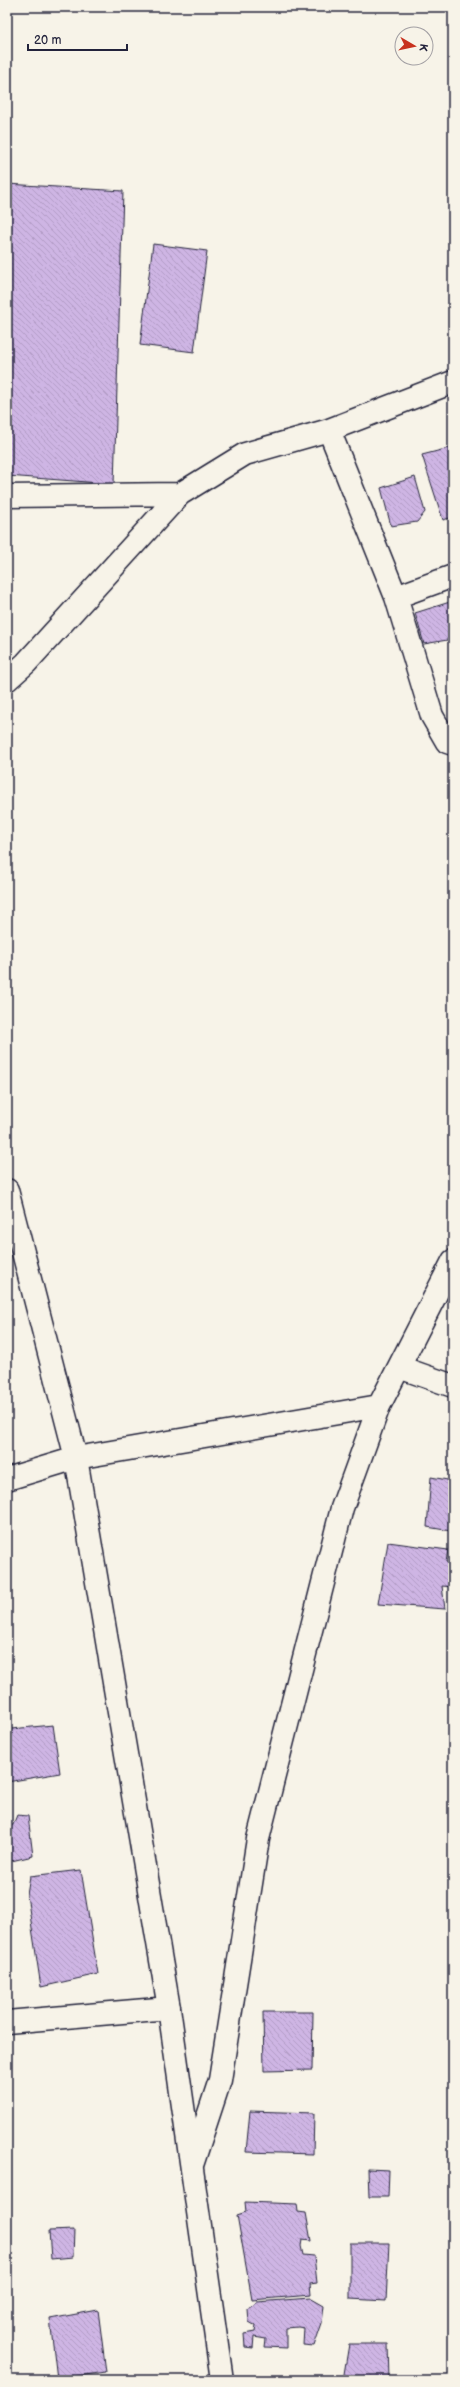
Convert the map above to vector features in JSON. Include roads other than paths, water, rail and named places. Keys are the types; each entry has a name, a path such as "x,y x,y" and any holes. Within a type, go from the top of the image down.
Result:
{"street":[{"path":"7,680 32,657 180,494 245,454 329,430 453,382"},
{"path":"329,430 396,597 432,716 448,742 453,744"},
{"path":"7,496 180,494"},
{"path":"396,597 453,576"},
{"path":"7,1190 76,1458 170,2008 222,2380"},
{"path":"192,2162 220,2080 258,1839 342,1508 379,1406 453,1260"},
{"path":"399,1366 453,1386"},
{"path":"7,1479 76,1458 379,1406"},
{"path":"7,2022 170,2008"}]}
